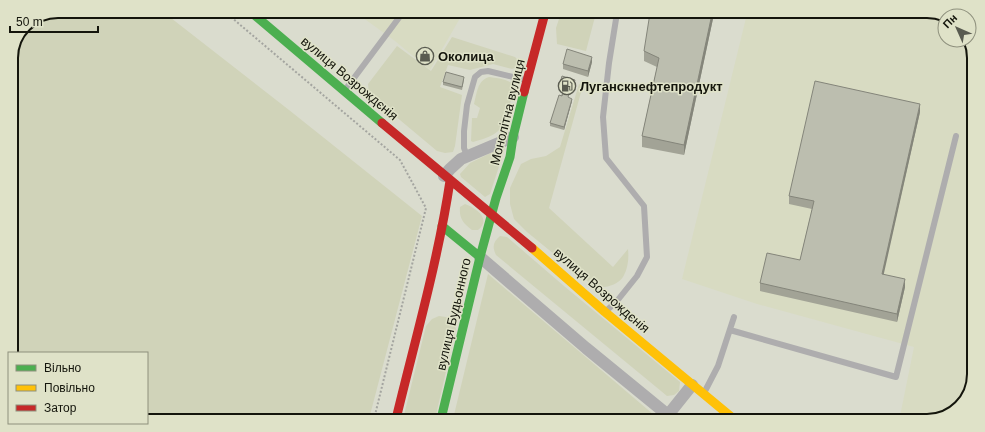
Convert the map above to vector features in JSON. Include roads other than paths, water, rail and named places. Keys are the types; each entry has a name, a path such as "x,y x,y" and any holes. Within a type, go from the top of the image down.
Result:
{"main road":[{"name":"вулиця Возрождєнія","path":"258,18 728,414"},
{"name":"Монолітна вулиця","path":"492,216 496,198 508,163 513,137 544,18"},
{"path":"397,414 442,226 447,178"},
{"name":"вулиця Будьонного","path":"442,414 480,257 492,216"},
{"path":"442,226 480,257"}],"street":[{"path":"447,178 455,164 467,156 513,137"},
{"path":"480,257 586,348 667,414"},
{"path":"673,414 692,385"}],"lane":[{"path":"344,92 399,18"},
{"path":"605,312 637,276 647,257 644,206 606,158 603,117 616,18"},
{"path":"467,156 464,148 464,131 467,105 475,77 481,72 488,71 528,80"},
{"path":"730,330 896,377 956,136"},
{"path":"703,394 718,366 734,317"}],"place":[{"name":"Околица","path":"425,56"},
{"name":"Луганскнефтепродукт","path":"567,86"}]}
